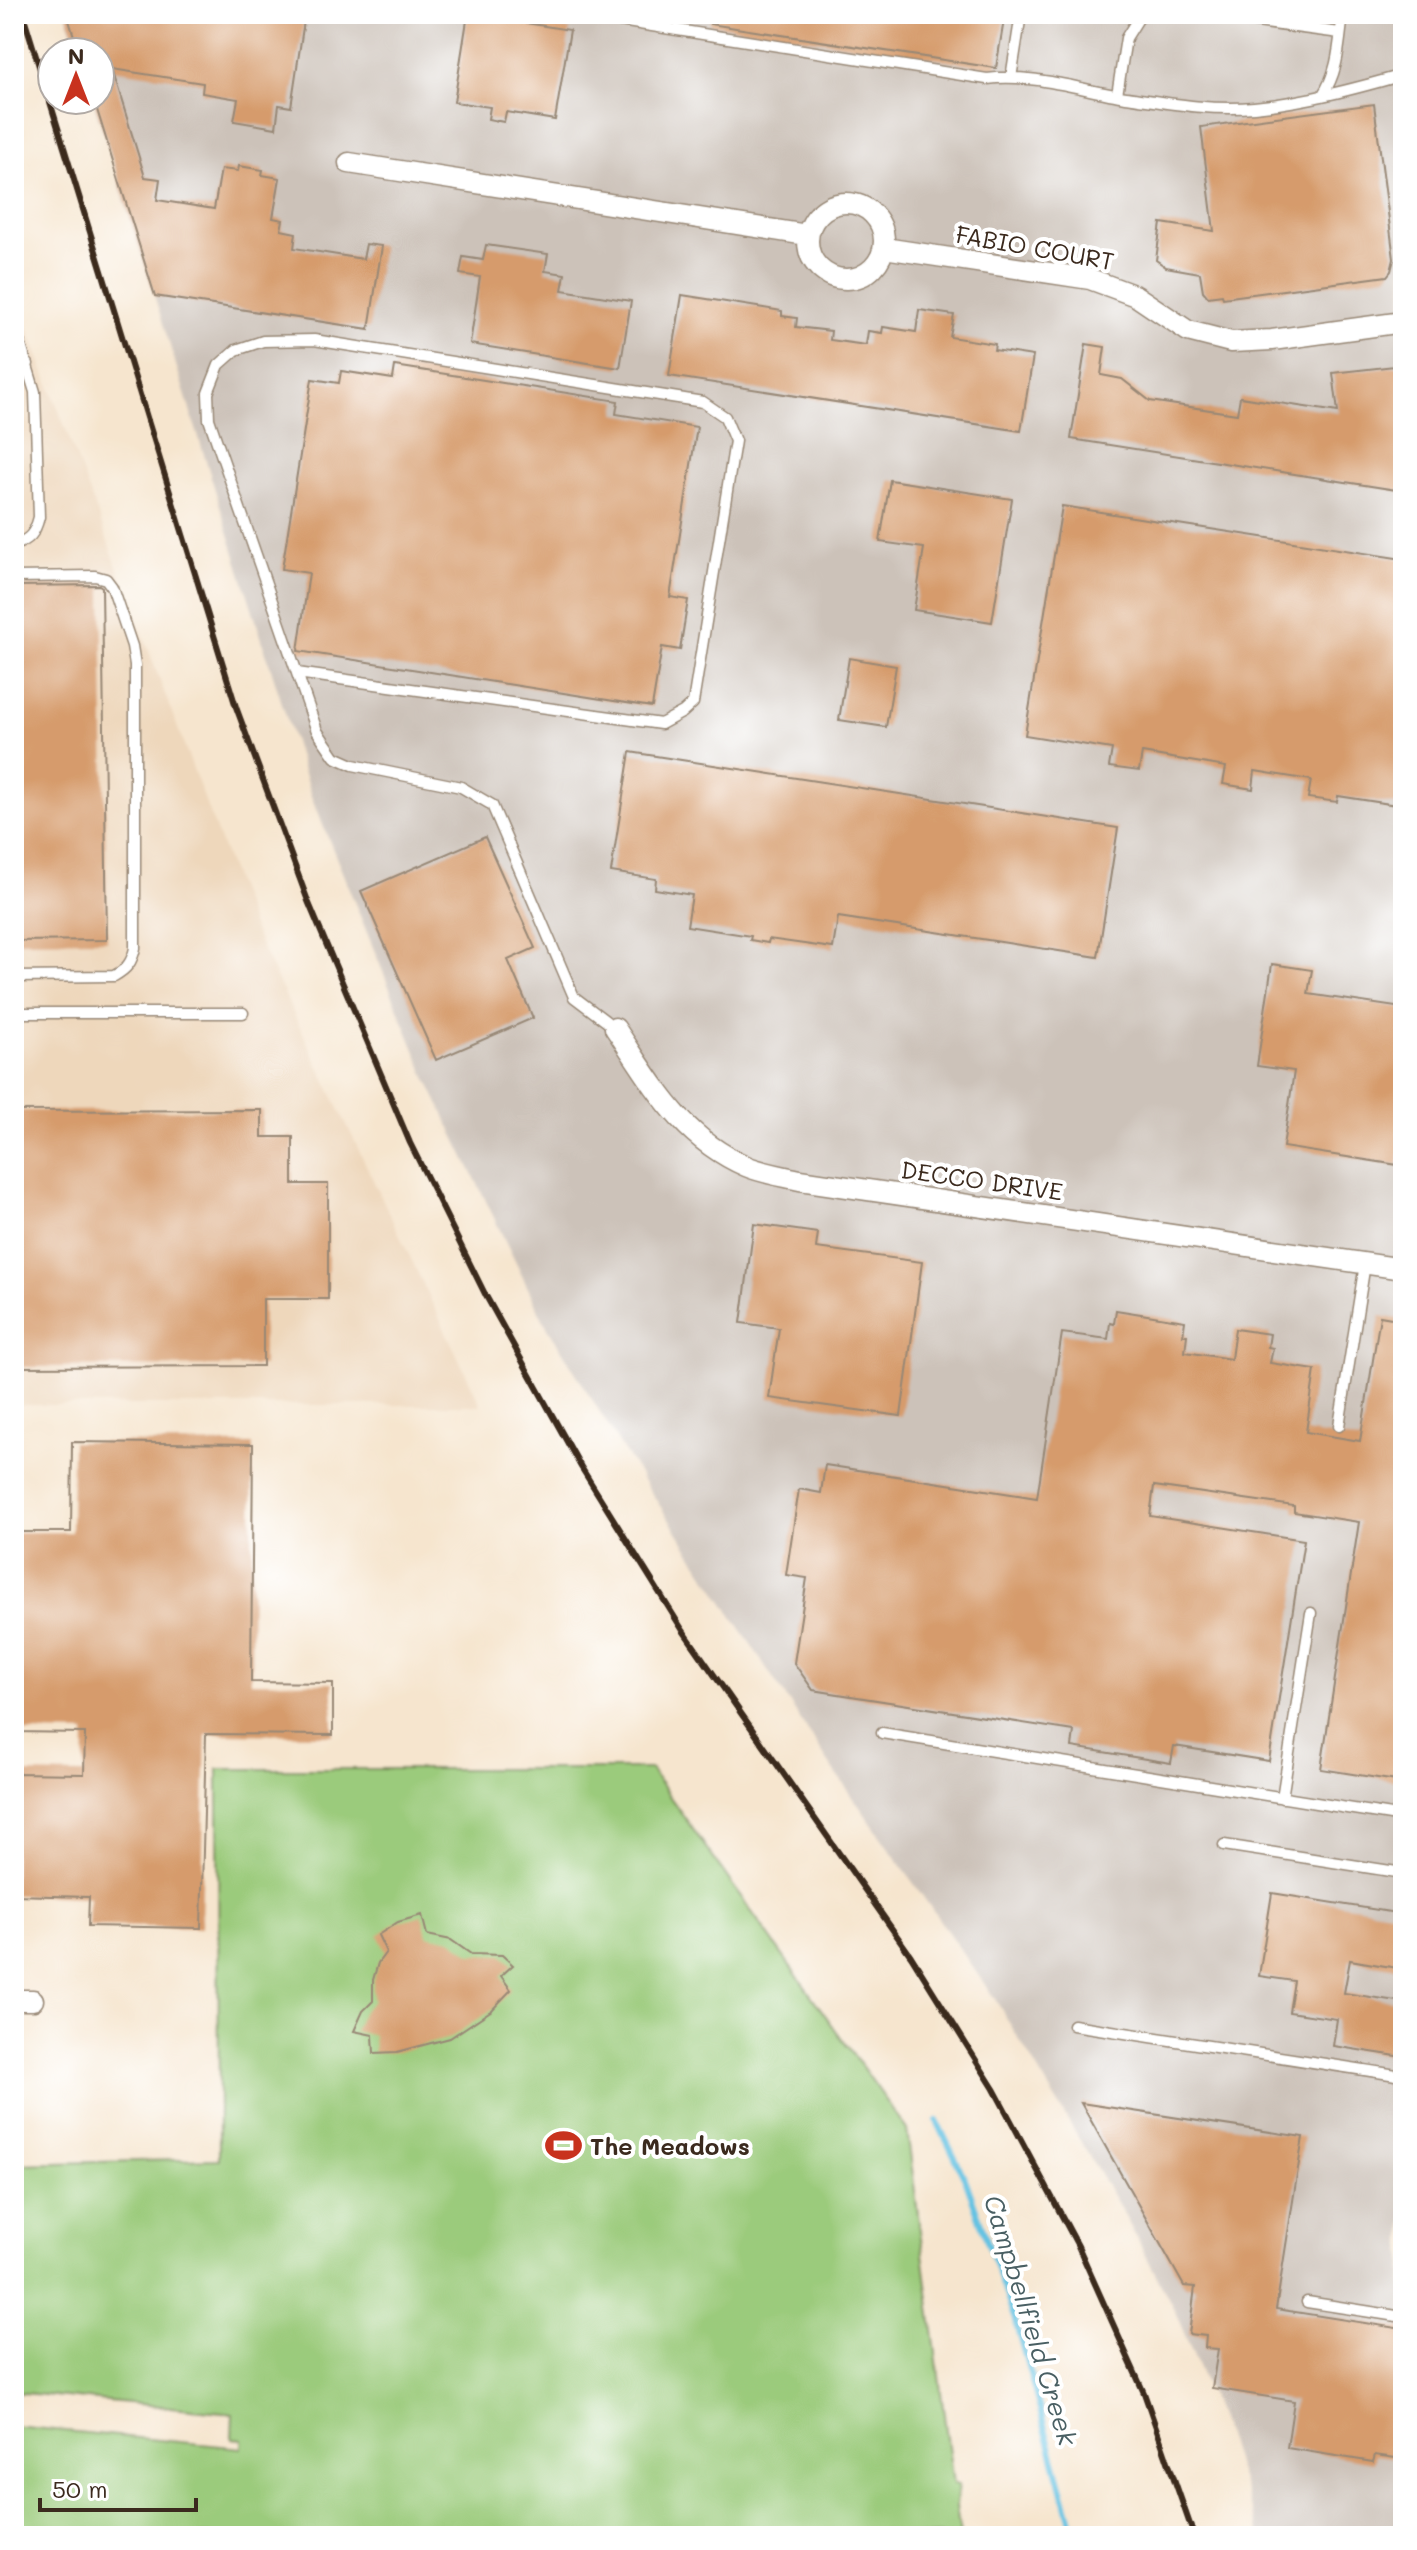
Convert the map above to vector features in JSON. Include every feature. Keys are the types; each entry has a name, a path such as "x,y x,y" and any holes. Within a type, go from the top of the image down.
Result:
{"street":[{"path":"349,163 807,235"},
{"path":"840,203 852,203 873,214 880,224 884,248 879,261 870,271 845,280 821,271 807,248 807,235 819,213 840,203"},
{"name":"FABIO COURT","path":"884,248 1090,279 1136,296 1188,331 1231,342 1272,340 1403,322"},
{"name":"DECCO DRIVE","path":"615,1028 677,1118 704,1144 748,1167 800,1180 1403,1269"}],"lane":[{"path":"576,14 987,79 1011,78 1206,107 1252,107 1322,96 1403,75"},
{"path":"1011,78 1021,14"},
{"path":"1117,95 1126,38 1141,14"},
{"path":"1196,14 1340,33"},
{"path":"1322,96 1336,70 1343,14"},
{"path":"14,323 35,392 39,517 35,531 26,541 14,545"},
{"path":"297,673 661,724 683,712 693,703 735,441 725,417 703,402 314,340 263,341 236,350 219,365 208,393 209,419 317,731 335,757 353,765 461,787 492,805 574,997 615,1028"},
{"path":"14,367 28,364"},
{"path":"14,577 95,576 106,579 120,608 135,665 135,948 132,961 125,970 114,976 14,977"},
{"path":"14,1013 243,1013"},
{"path":"1339,1426 1365,1264"},
{"path":"1282,1798 1311,1613"},
{"path":"882,1733 1403,1817"},
{"path":"1224,1845 1403,1873"},
{"path":"1073,2025 1403,2076"},
{"path":"1307,2302 1403,2317"}],"shaded area":[{"path":"66,14 1403,14 1403,2536 1261,2536 1219,2416 1174,2309 1127,2219 995,1999 829,1763 622,1448 544,1321 427,1079 311,796 98,116 116,116 116,36 73,36"},
{"path":"14,291 253,929 481,1405 14,1405"}],"green space":[{"name":"The Meadows","path":"218,1769 650,1769 907,2130 953,2484 958,2485 956,2506 960,2536 14,2536 14,2426 242,2448 242,2439 232,2438 233,2413 14,2392 14,2164 219,2159"}],"building":[{"path":"67,14 305,14 291,107 279,105 276,128 234,121 238,99 202,93 203,83 116,70 116,36 74,36"},
{"path":"468,14 570,30 555,120 506,112 504,122 488,119 490,107 454,102"},
{"path":"711,14 1005,14 996,68 710,24"},
{"path":"116,82 145,177 160,179 157,200 214,209 221,169 238,171 239,166 263,170 262,175 280,178 273,218 283,220 281,230 296,233 294,248 363,259 366,244 382,246 369,329 155,296 99,116 116,116"},
{"path":"1374,104 1394,259 1387,276 1223,298 1222,295 1208,297 1203,291 1200,273 1166,267 1156,260 1161,223 1214,231 1201,127"},
{"path":"486,245 548,254 545,271 565,274 562,290 631,301 620,368 470,344 480,277 460,274 463,257 483,260"},
{"path":"682,295 782,311 782,316 797,318 796,327 831,331 830,340 866,345 868,331 882,333 883,327 916,332 919,310 954,315 950,337 995,344 994,350 1033,356 1021,431 669,376"},
{"path":"1086,344 1105,347 1101,375 1122,379 1150,401 1237,414 1240,397 1338,412 1333,373 1403,365 1403,491 1071,439"},
{"path":"395,366 618,401 616,414 697,427 670,597 688,600 680,650 662,647 652,707 298,651 309,573 282,569 312,379 339,383 341,371 393,379"},
{"path":"890,480 1012,499 992,622 914,610 924,548 880,542"},
{"path":"1062,506 1403,559 1396,613 1403,614 1403,723 1397,759 1403,759 1403,806 1338,796 1337,802 1308,798 1311,780 1255,771 1253,789 1223,784 1226,767 1142,753 1139,771 1109,767 1112,749 1025,735"},
{"path":"14,586 102,587 107,940 14,941"},
{"path":"849,658 896,666 886,727 839,720"},
{"path":"630,752 1118,828 1098,957 838,917 833,948 769,939 768,943 750,940 751,936 687,926 692,895 655,889 656,879 611,872"},
{"path":"485,837 535,948 508,960 533,1018 436,1060 361,891"},
{"path":"1272,964 1312,970 1308,994 1403,1008 1403,1131 1398,1165 1283,1147 1294,1071 1257,1066"},
{"path":"262,1110 262,1137 293,1137 293,1184 328,1184 328,1299 263,1299 263,1366 14,1367 14,1111"},
{"path":"754,1224 818,1233 816,1248 922,1262 901,1416 769,1398 779,1328 741,1323"},
{"path":"1116,1310 1185,1321 1185,1352 1231,1359 1235,1329 1270,1334 1268,1347 1273,1348 1270,1363 1315,1370 1306,1432 1360,1441 1380,1316 1403,1320 1403,1782 1321,1769 1359,1522 1294,1512 1294,1506 1154,1486 1150,1516 1304,1540 1269,1761 1174,1746 1171,1763 1072,1747 1074,1731 813,1690 794,1663 807,1578 786,1575 799,1489 821,1493 825,1465 1037,1498 1062,1333 1108,1339"},
{"path":"72,1442 253,1444 251,1682 333,1683 333,1735 206,1734 201,1928 88,1926 89,1897 14,1895 14,1773 84,1774 85,1733 14,1732 14,1532 71,1532"},
{"path":"1272,1893 1403,1914 1403,1969 1350,1960 1344,1993 1403,2002 1403,2057 1333,2046 1337,2019 1289,2012 1294,1981 1259,1976"},
{"path":"422,1915 427,1935 451,1940 471,1954 502,1955 513,1965 501,1976 511,1990 492,2010 450,2038 397,2052 374,2053 373,2035 354,2031 363,2011 373,2001 373,1980 378,1963 386,1952 378,1935 398,1922"},
{"path":"1081,2103 1303,2137 1276,2309 1403,2329 1403,2459 1375,2455 1373,2462 1287,2448 1294,2401 1212,2388 1218,2349 1205,2348 1206,2336 1189,2334 1195,2287 1184,2286"}],"waterway":[{"name":"Campbellfield Creek","path":"937,2121 966,2181 1015,2320 1075,2536"}],"railway":[{"path":"23,14 236,707 308,901 410,1143 486,1296 581,1467 682,1629 911,1956 994,2089 1078,2246 1144,2393 1194,2536"}],"place":[{"name":"The Meadows","path":"564,2145"}]}
